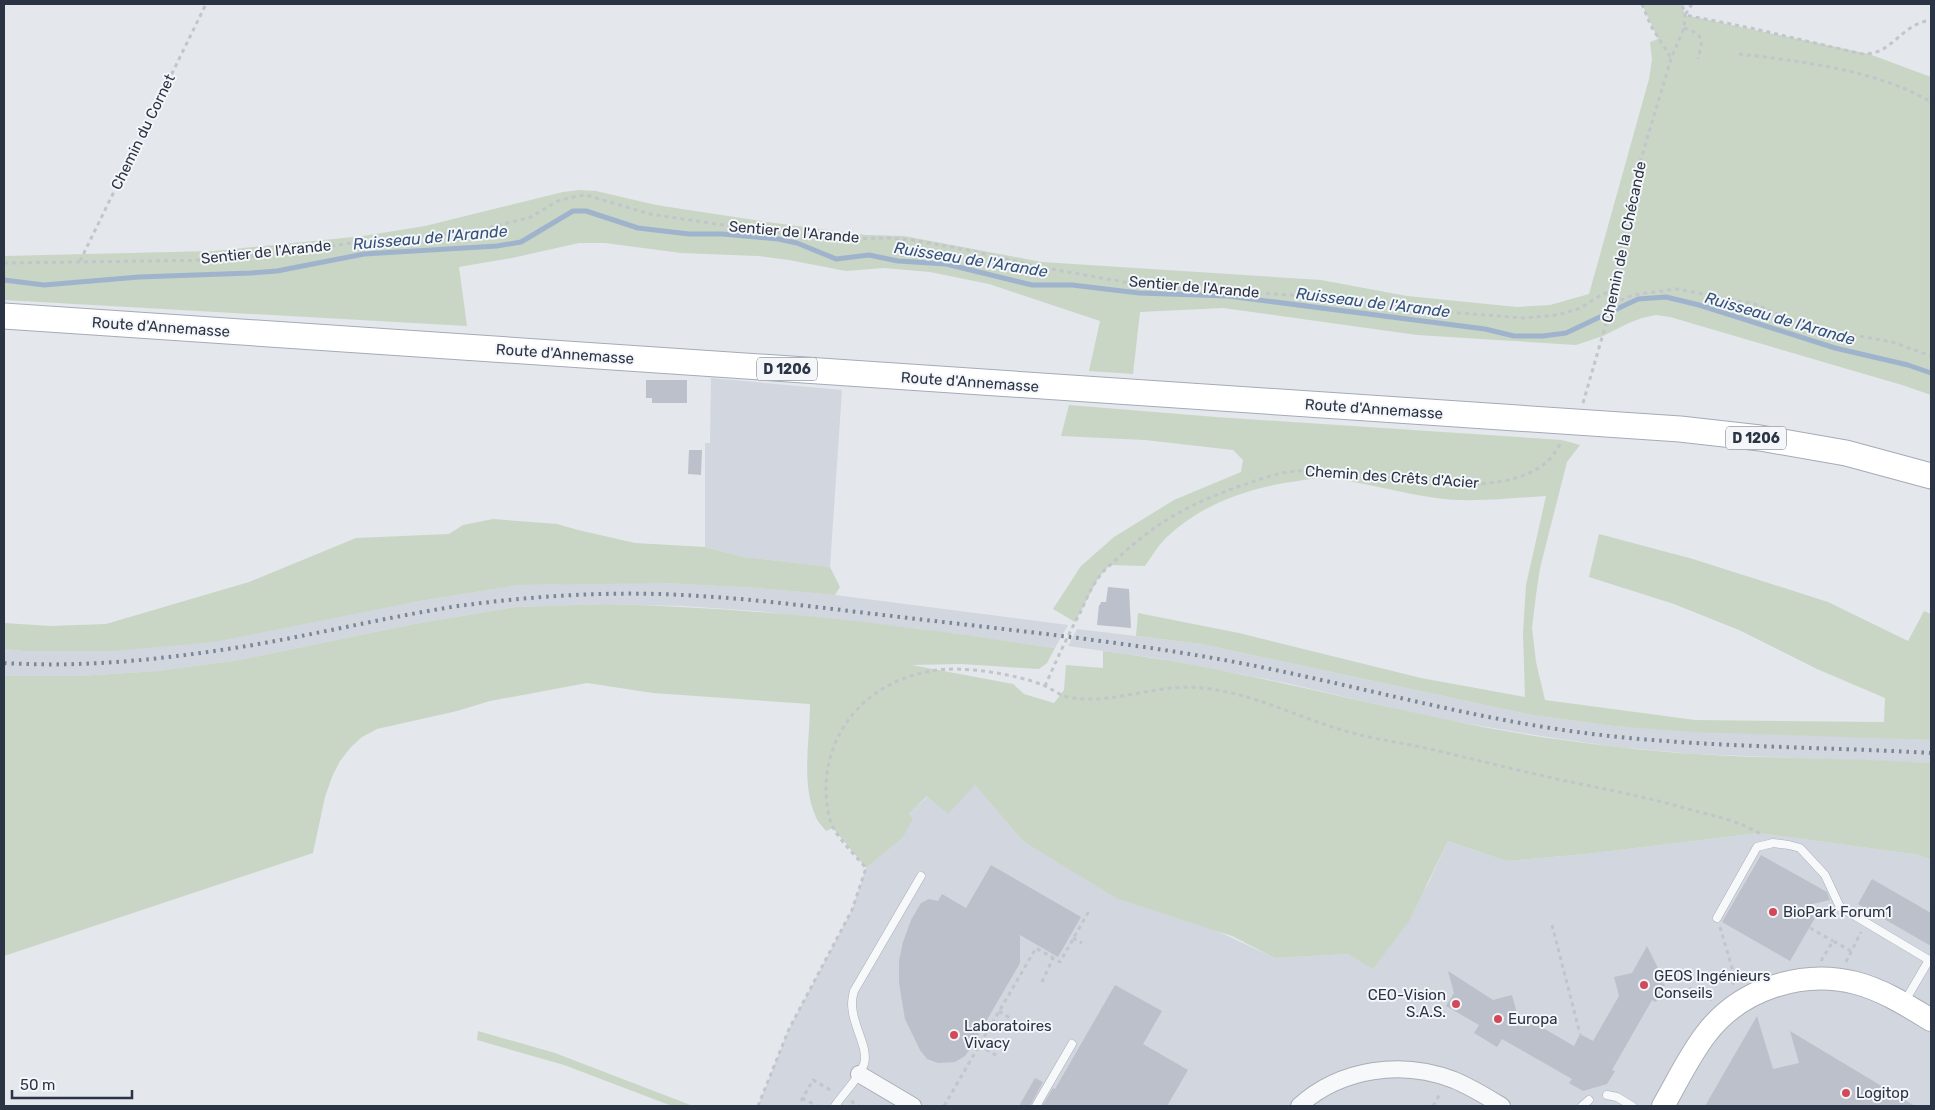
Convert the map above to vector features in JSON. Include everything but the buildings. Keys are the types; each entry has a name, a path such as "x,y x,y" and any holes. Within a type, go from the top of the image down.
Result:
{"main road":[{"name":"Route d'Annemasse","path":"4,316 1680,429 1760,438 1846,453 1931,476"}],"street":[{"path":"1663,1106 1707,1033 1730,1010 1759,992 1780,984 1811,979 1856,983 1882,992 1931,1020"},
{"path":"1298,1106 1317,1091 1345,1078 1370,1071 1396,1069 1416,1070 1442,1076 1456,1081 1502,1106"},
{"path":"859,1074 913,1106"}],"lane":[{"path":"1717,918 1757,847 1773,843 1800,848 1825,875 1840,907 1929,960 1903,1004"},
{"path":"835,1106 859,1074 864,1062 864,1052 852,1015 852,997 856,985 921,876"},
{"path":"1036,1106 1072,1044"},
{"path":"1607,1095 1617,1097 1632,1106"},
{"path":"1582,1106 1589,1100"}],"path":[{"name":"Chemin du Cornet","path":"80,261 206,4"},
{"path":"1642,4 1651,26 1671,59"},
{"name":"Chemin de la Chécande","path":"1573,422 1606,327 1612,303 1630,196 1671,59 1684,28 1685,15 1682,4"},
{"path":"1692,4 1685,15 1869,54 1884,49 1903,32 1915,25 1931,20"},
{"path":"1684,28 1698,33 1701,37 1702,43 1698,59"},
{"path":"1739,54 1801,62 1870,77 1896,85 1931,102"},
{"name":"Sentier de l'Arande","path":"4,263 219,260 385,238 429,236 484,229 531,217 558,201 573,196 586,196 658,215 760,230 841,239 888,238 912,240 968,250 1040,267 1152,287 1308,296 1446,312 1524,318 1557,315 1581,308 1614,289"},
{"path":"1612,303 1633,294 1677,289 1755,304 1804,326 1892,342 1931,356"},
{"name":"Chemin des Crêts d'Acier","path":"1045,686 1068,636 1099,577 1150,530 1194,504 1257,480 1298,471 1331,471 1454,484 1496,483 1523,475 1542,466 1557,449 1573,422"},
{"path":"758,1106 789,1029 852,910 866,868 833,828 828,814 827,771 834,746 844,725 857,708 876,692 908,676 934,670 988,673 1017,678 1045,686 1059,695 1081,699 1104,698 1190,687 1225,692 1261,701 1356,734 1429,749 1520,772 1640,797 1722,818 1751,828 1773,843"},
{"path":"944,1106 1036,948 1060,962 1089,911"},
{"path":"1552,925 1580,1034"},
{"path":"1810,928 1852,951"},
{"path":"1073,938 1082,943"},
{"path":"1811,979 1833,941"},
{"path":"1724,942 1731,966"},
{"path":"1042,982 1054,958"},
{"path":"1689,988 1730,1010"},
{"path":"999,1011 1019,1024"},
{"path":"979,1045 999,1058"},
{"path":"817,1106 802,1100 813,1080 859,1106"}],"shaded area":[{"path":"711,378 842,390 830,567 744,557 705,547 705,443 710,443"},
{"path":"663,583 757,588 835,595 1068,625 1055,648 921,629 756,611 683,606 607,604 516,607 414,624 239,660 157,671 80,676 4,676 4,649 23,651 414,602 519,585"},
{"path":"1077,629 1201,644 1532,715 1613,726 1931,740 1931,763 1695,754 1616,747 1541,736 1434,718 1286,683 1155,658 1068,646"},
{"path":"975,785 1023,841 1275,958 1348,954 1373,968 1428,884 1448,841 1506,861 1586,854 1759,833 1919,855 1931,860 1931,1106 758,1106 789,1029 852,910 866,868 886,851 909,814 928,796"}],"green space":[{"path":"1642,4 1682,4 1685,15 1869,54 1931,77 1931,395 1670,317 1656,315 1642,318 1603,336 1576,345 1417,335 1223,308 1140,312 1133,374 1089,371 1100,321 989,284 930,272 884,268 846,271 758,256 681,253 605,243 579,243 512,258 459,267 467,326 4,300 4,256 213,251 363,236 425,226 563,192 580,190 596,191 656,205 767,222 866,235 904,236 1042,262 1321,280 1407,296 1517,307 1550,305 1589,294 1649,79 1652,59 1650,42 1658,39"},
{"path":"1069,405 1216,417 1562,440 1580,445 1567,462 1540,568 1536,595 1532,628 1536,662 1545,700 1695,720 1884,722 1885,698 1817,669 1739,630 1674,604 1589,577 1599,534 1693,559 1828,602 1908,641 1924,611 1931,614 1931,740 1694,732 1613,726 1532,715 1201,644 1136,636 1138,613 1239,633 1421,678 1525,697 1523,633 1526,585 1546,496 1491,500 1450,499 1421,496 1350,481 1321,478 1263,487 1228,498 1196,514 1165,539 1145,566 1110,565 1099,577 1075,622 1053,609 1081,566 1114,537 1174,500 1241,472 1243,460 1233,450 1145,440 1061,436"},
{"path":"493,519 557,524 635,543 705,547 744,557 830,567 840,587 835,595 757,588 663,583 519,585 414,602 214,642 111,651 23,651 4,649 4,623 50,626 106,624 249,582 356,538 449,534 463,525"},
{"path":"607,604 686,607 803,616 937,631 1055,648 1047,663 1039,669 962,664 912,665 1013,684 1024,694 1054,703 1064,690 1066,665 1103,668 1103,651 1213,669 1431,716 1560,740 1696,754 1931,763 1931,860 1919,855 1759,833 1586,854 1506,861 1448,841 1409,921 1373,969 1348,954 1275,958 1232,936 1116,898 1023,841 975,785 948,814 927,796 909,814 913,819 902,838 866,868 833,828 826,831 815,815 808,788 807,774 810,704 653,693 587,683 490,701 457,711 377,729 362,737 340,761 325,797 313,853 4,956 4,676 80,676 157,671 239,660 414,624 516,607"},
{"path":"478,1031 555,1053 693,1106 672,1106 564,1065 477,1040"}],"waterway":[{"name":"Ruisseau de l'Arande","path":"4,280 44,285 139,277 251,273 277,271 364,254 497,246 521,242 573,211 586,211 638,228 689,234 722,234 778,239 797,243 836,259 869,255 898,261 946,264 1032,285 1072,285 1139,293 1228,296 1485,329 1514,336 1543,336 1566,333 1638,299 1666,297 1699,305 1835,348 1908,365 1931,373"}],"railway":[{"path":"4,663 96,663 186,655 247,646 431,610 514,600 598,594 682,595 743,599 1158,649 1319,679 1444,708 1528,724 1615,737 1705,744 1931,753"}],"place":[{"name":"BioPark Forum1","path":"1773,912"},
{"name":"GEOS Ingénieurs Conseils","path":"1644,985"},
{"name":"CEO-Vision S.A.S.","path":"1456,1004"},
{"name":"Europa","path":"1498,1019"},
{"name":"Laboratoires Vivacy","path":"954,1035"},
{"name":"Logitop","path":"1846,1093"}]}
